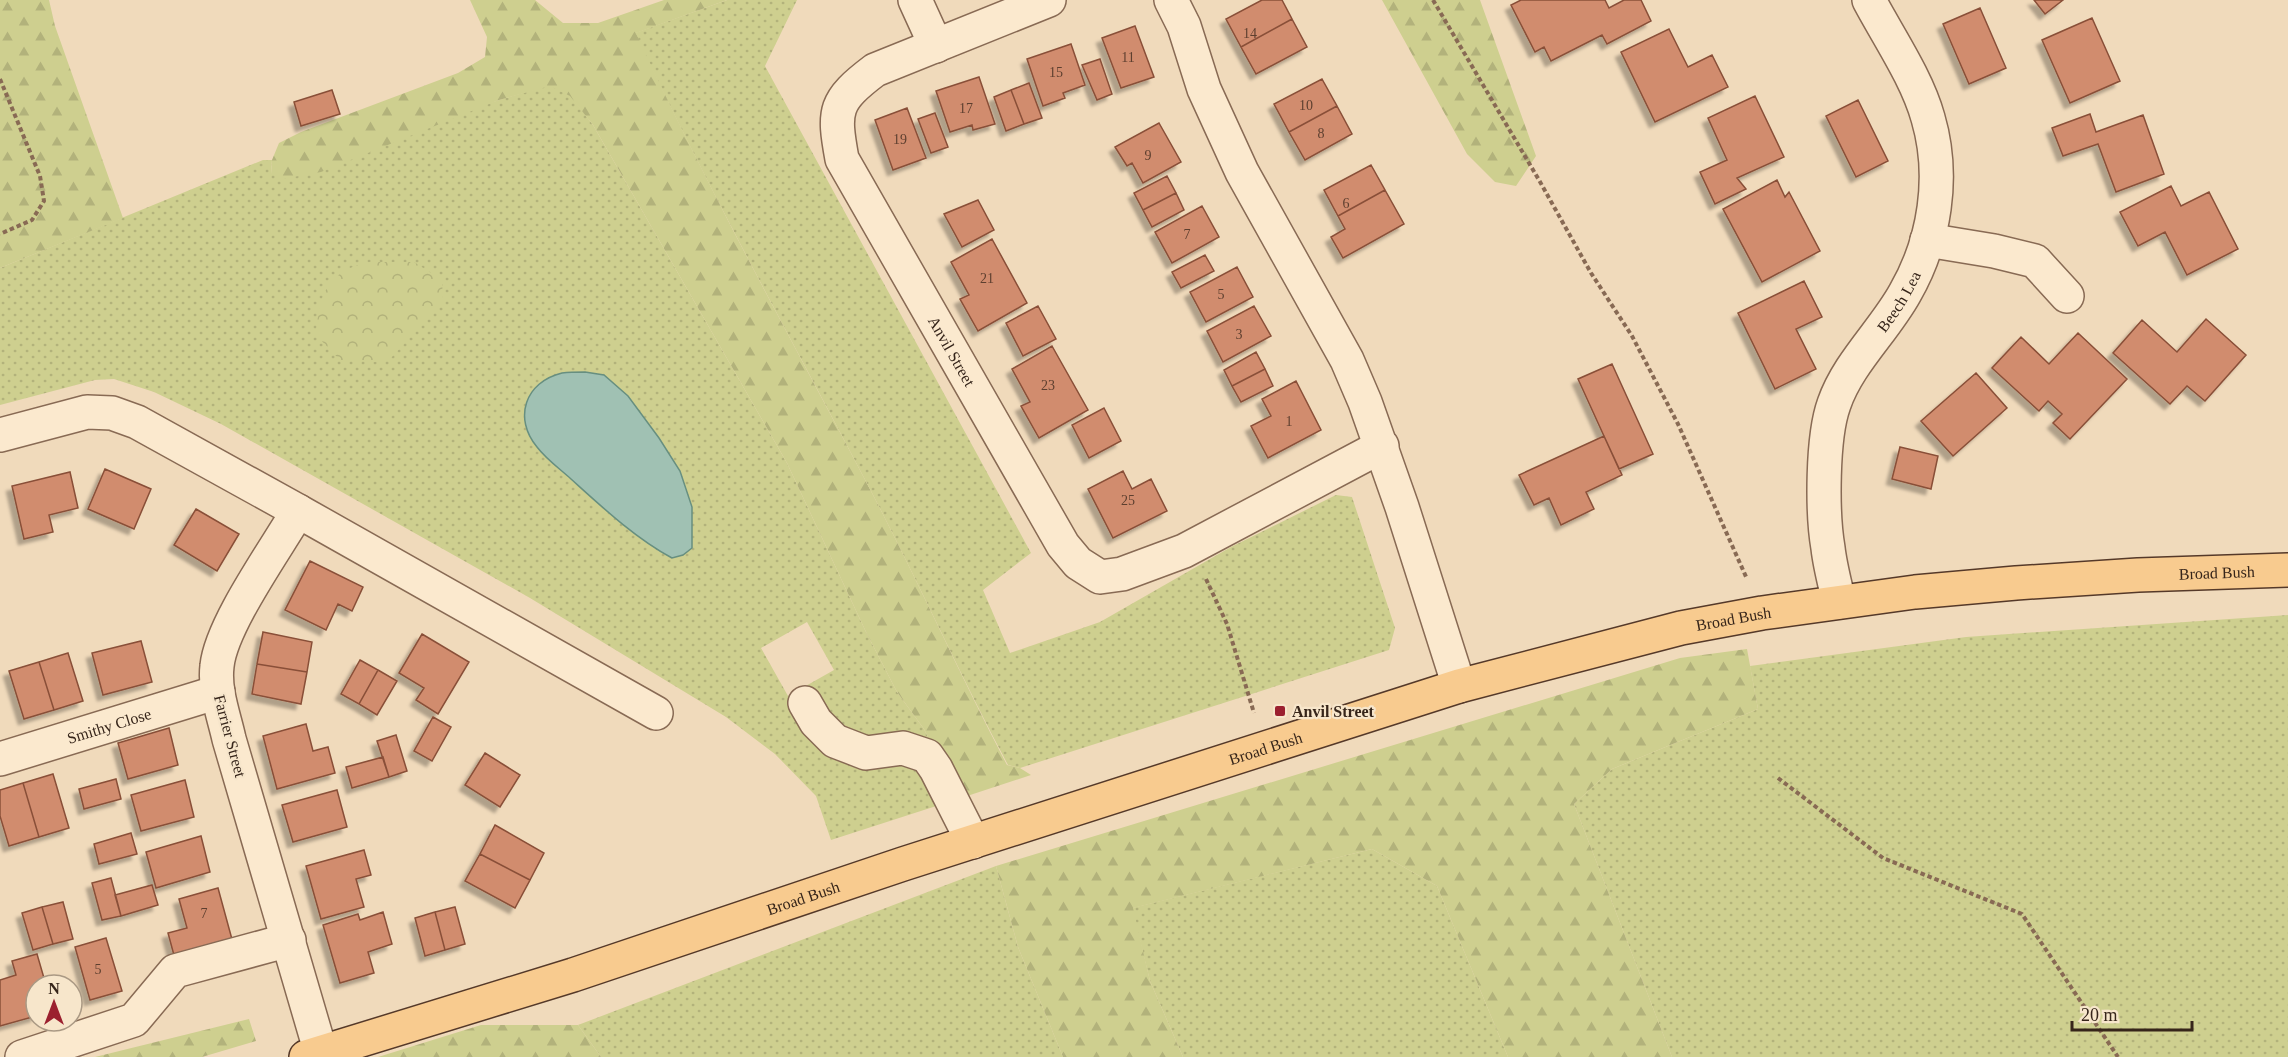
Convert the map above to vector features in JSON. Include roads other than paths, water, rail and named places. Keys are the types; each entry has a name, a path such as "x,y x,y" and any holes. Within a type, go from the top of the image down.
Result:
{"main road":[{"name":"Broad Bush","path":"314,1055 573,975 973,842 1459,686 1681,628 1839,602 2016,583 2138,575 2288,570"}],"street":[{"path":"915,0 936,46"},
{"name":"Anvil Street","path":"1049,0 875,70 856,84 843,99 836,126 842,159 1063,545 1078,563 1100,578 1122,574 1190,547 1382,446"},
{"path":"1171,0 1184,26 1204,90 1237,162 1347,360 1382,446 1459,686"},
{"name":"Beech Lea","path":"1839,602 1827,547 1825,454 1831,414 1845,382 1906,293 1921,261 1937,184 1935,150 1928,116 1869,0"},
{"path":"1927,240 1994,251 2035,261 2067,296"},
{"path":"0,435 87,412 112,413 137,422 656,713"},
{"name":"Farrier Street","path":"298,511 247,596 223,644 217,666 218,692 229,739 289,940 314,1055"},
{"name":"Smithy Close","path":"0,759 218,692"},
{"path":"805,703 816,722 835,741 866,753 903,748 927,756 936,769 973,842"},
{"path":"21,1057 134,1020 175,970 289,940"}],"place":[{"name":"Anvil Street","path":"1280,711"}]}
